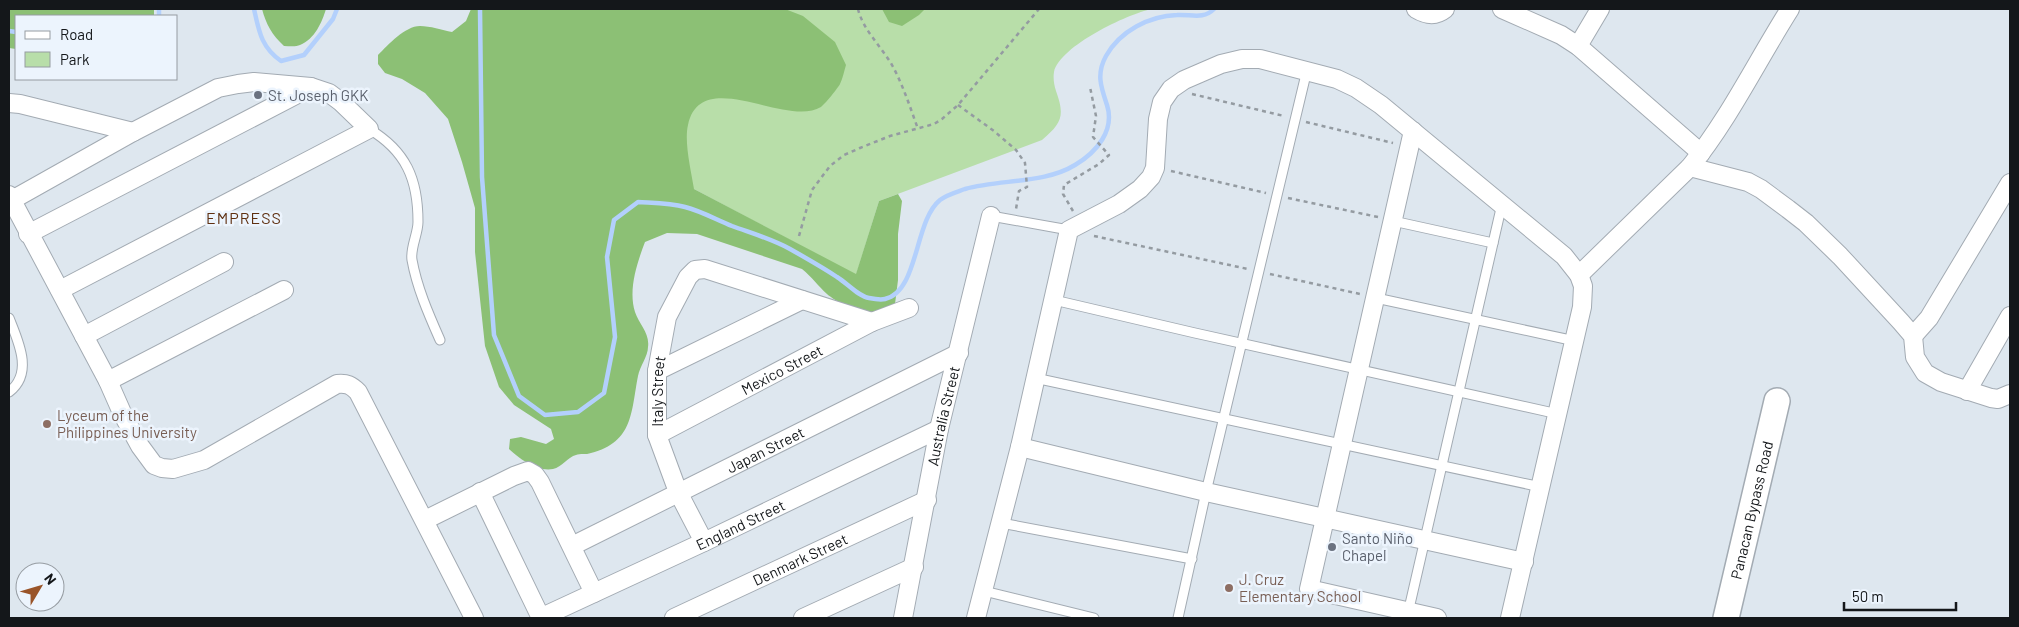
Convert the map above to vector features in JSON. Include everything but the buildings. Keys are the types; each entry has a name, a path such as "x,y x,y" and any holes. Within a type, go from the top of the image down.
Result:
{"main road":[{"name":"Panacan Bypass Road","path":"1726,618 1777,401"}],"street":[{"path":"1416,9 1431,15 1440,13 1445,9"},
{"path":"1502,9 1561,35 1578,46 1702,152"},
{"path":"1578,46 1600,9"},
{"path":"1579,275 1690,167 1702,152 1790,9"},
{"path":"976,618 1020,448 1054,300 1075,228 1107,212 1132,196 1151,177 1155,168 1158,119 1162,102 1171,90 1184,80 1221,64 1242,59 1260,59 1337,79 1356,88 1413,131 1502,204 1564,256 1579,275 1583,286 1583,297 1575,341 1510,618"},
{"path":"60,290 368,129 341,102 329,93 311,87 254,82 218,88 10,197 28,234 108,381 122,415 154,465 173,469 204,460 337,384 345,383 352,385 358,392 474,618"},
{"path":"28,234 311,87"},
{"path":"9,103 20,104 133,132"},
{"path":"1413,131 1310,589 1408,615 1437,618"},
{"path":"1690,167 1748,182 1761,189 1806,223 1840,256 1913,336 1914,357 1925,373 1941,382 1998,399 2010,394"},
{"path":"1913,336 1929,318 2010,183"},
{"name":"Australia Street","path":"903,618 939,429 991,216"},
{"path":"84,336 224,262"},
{"name":"Italy Street","path":"704,542 678,492 657,435 657,371 667,317 688,277 695,270 705,269 802,300"},
{"path":"108,381 284,290"},
{"path":"657,371 802,300 872,322"},
{"name":"Mexico Street","path":"657,435 872,322 909,308"},
{"path":"1967,391 2010,316"},
{"name":"Japan Street","path":"572,546 959,353"},
{"name":"England Street","path":"540,618 704,542 939,429"},
{"path":"1020,448 1325,519 1524,562"},
{"path":"425,520 522,472 528,471 535,475 546,494 594,593"},
{"path":"480,492 540,618"},
{"name":"Denmark Street","path":"674,618 927,500"},
{"path":"803,618 914,567"}],"lane":[{"path":"1178,618 1206,492 1307,70"},
{"path":"368,129 383,137 396,149 410,171 415,192 418,223 412,258 420,290 440,340"},
{"path":"1408,615 1502,204"},
{"path":"991,216 1075,228"},
{"path":"1394,221 1493,243"},
{"path":"1376,298 1575,341"},
{"path":"1054,300 1558,414"},
{"path":"9,318 20,346 23,365 20,378 9,392"},
{"path":"1035,378 1541,488"},
{"path":"1001,523 1192,559"},
{"path":"984,591 1094,618"}],"path":[{"path":"858,9 869,32 892,66 903,88 918,129"},
{"path":"799,236 812,190 830,166 844,155 860,148 890,136 934,124 949,114 1039,9"},
{"path":"1090,87 1096,116 1093,137 1109,154 1098,164 1064,185 1063,194 1075,228 1351,292"},
{"path":"958,104 1008,142 1021,157 1026,169 1026,187 1020,189 1018,193 1015,220"}],"green space":[{"path":"9,9 154,9 154,15 15,15 15,49 9,48"},
{"path":"262,9 326,9 320,25 310,39 298,46 284,46 273,33"},
{"path":"471,9 785,9 803,16 835,42 846,65 839,86 821,107 806,111 787,110 727,98 709,100 696,108 688,125 687,132 688,156 694,189 856,274 879,201 898,194 902,201 898,234 898,280 895,304 877,314 870,315 859,312 831,297 802,269 697,234 667,233 645,242 636,268 632,295 635,312 646,333 648,350 638,376 628,424 616,441 605,448 589,454 573,456 553,469 541,469 524,461 509,449 510,439 521,437 546,444 554,439 551,429 514,405 499,387 485,346 475,252 475,208 448,119 425,93 402,79 385,73 378,64 378,55 397,37 409,29 424,26 452,32 466,21"},
{"path":"601,9 1152,9 1127,17 1096,33 1068,52 1059,62 1054,72 1054,77 1061,113 1060,119 1054,129 1042,140 879,201 856,275 664,173"},
{"path":"882,9 925,9 902,26 889,22"}],"waterway":[{"path":"159,9 159,15"},
{"path":"254,9 259,31 265,44 274,56 281,61 304,55 333,19 337,9"},
{"path":"480,9 482,177 494,335 519,396 545,415 578,412 604,393 615,337 607,257 614,220 638,202 662,203 685,207 769,239 826,270 865,297 885,299 896,293 904,283 925,223 940,200 965,189 1036,178 1063,171 1083,160 1097,147 1106,132 1109,114 1101,86 1101,69 1106,56 1119,39 1127,32 1156,18 1177,15 1201,15 1214,9"},
{"path":"9,31 15,32"}],"place":[{"name":"St. Joseph GKK","path":"258,95"},
{"name":"Lyceum of the Philippines University","path":"47,424"},
{"name":"Santo Niño Chapel","path":"1332,547"},
{"name":"J. Cruz Elementary School","path":"1229,588"}],"district":[{"name":"EMPRESS","path":"244,217"}]}
